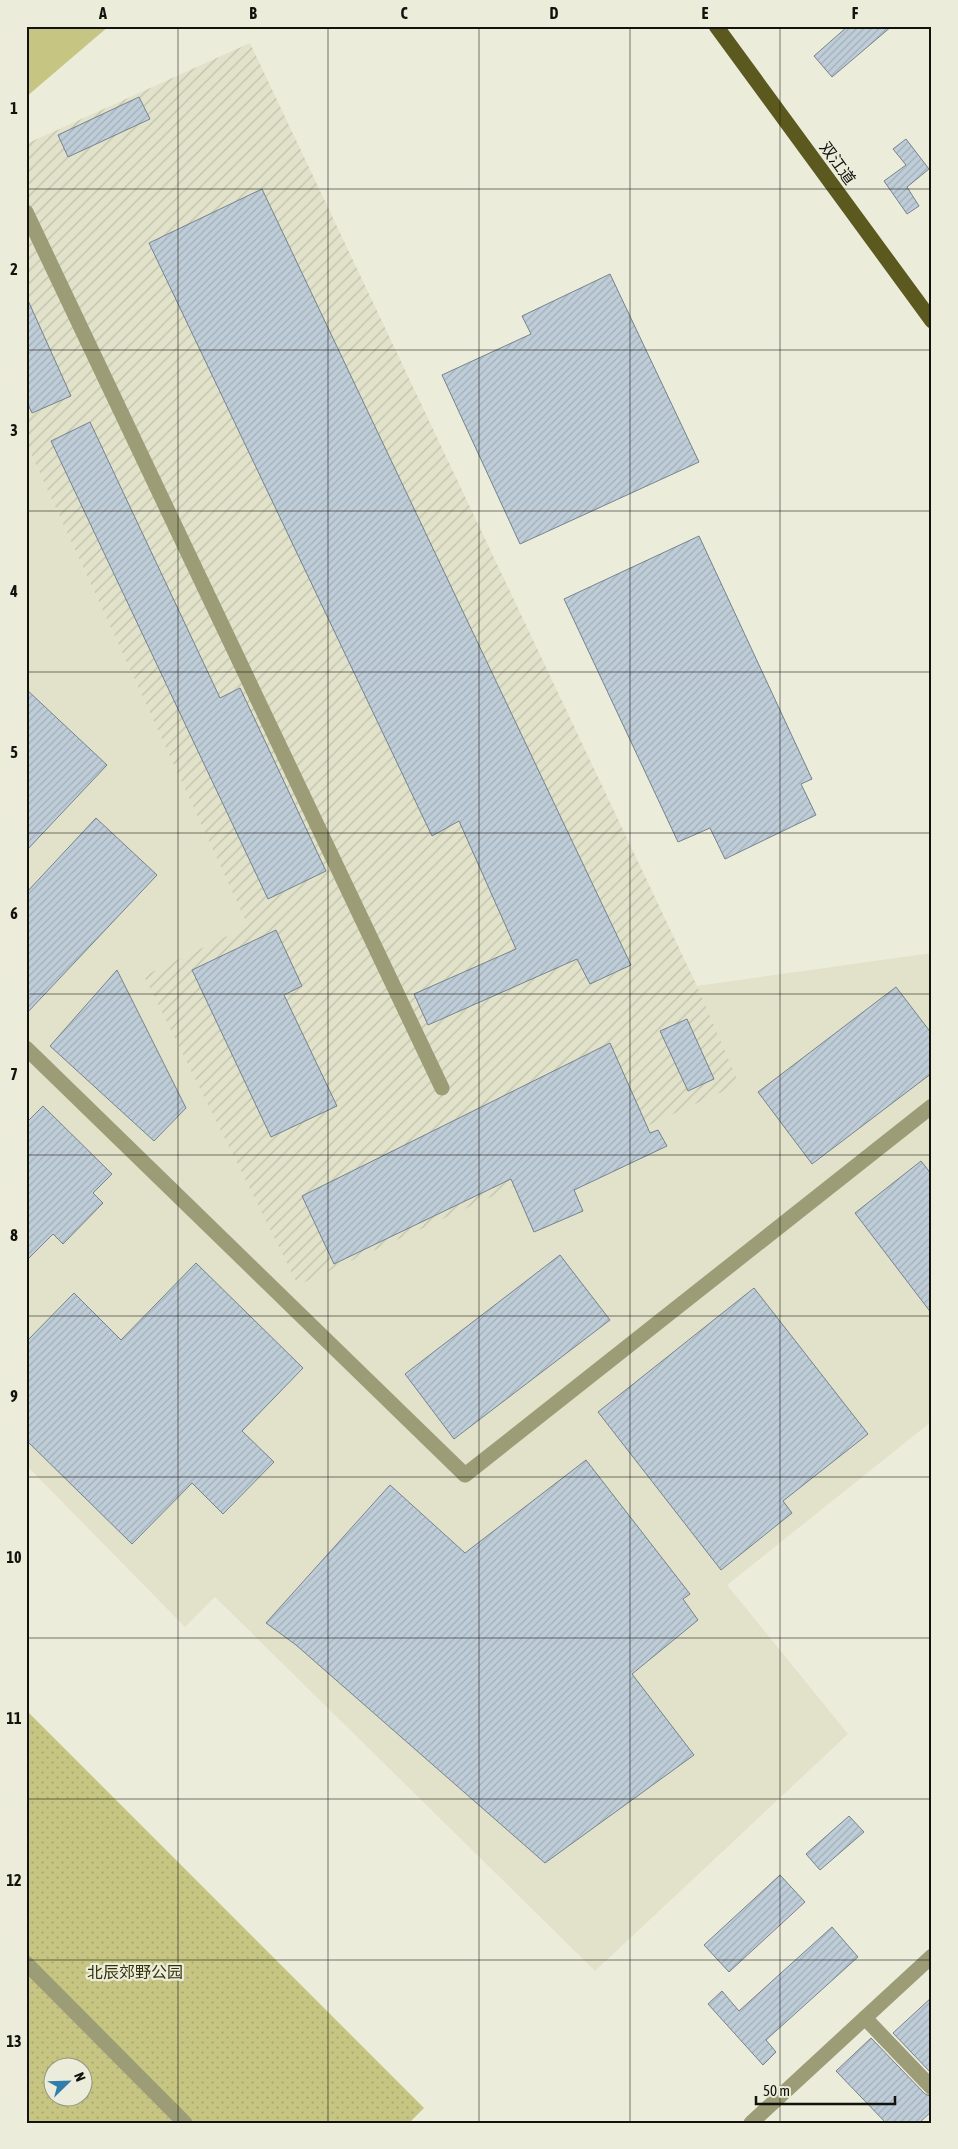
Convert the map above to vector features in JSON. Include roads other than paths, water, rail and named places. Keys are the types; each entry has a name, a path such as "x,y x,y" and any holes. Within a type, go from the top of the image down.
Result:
{"main road":[{"name":"双江道","path":"716,26 932,321"}],"street":[{"path":"26,212 442,1088"},
{"path":"26,1048 465,1475 932,1106"},
{"path":"751,2123 932,1956"},
{"path":"26,1963 185,2123"},
{"path":"865,2018 932,2088"}],"park label":[{"name":"北辰郊野公园","path":"135,1972"}]}
